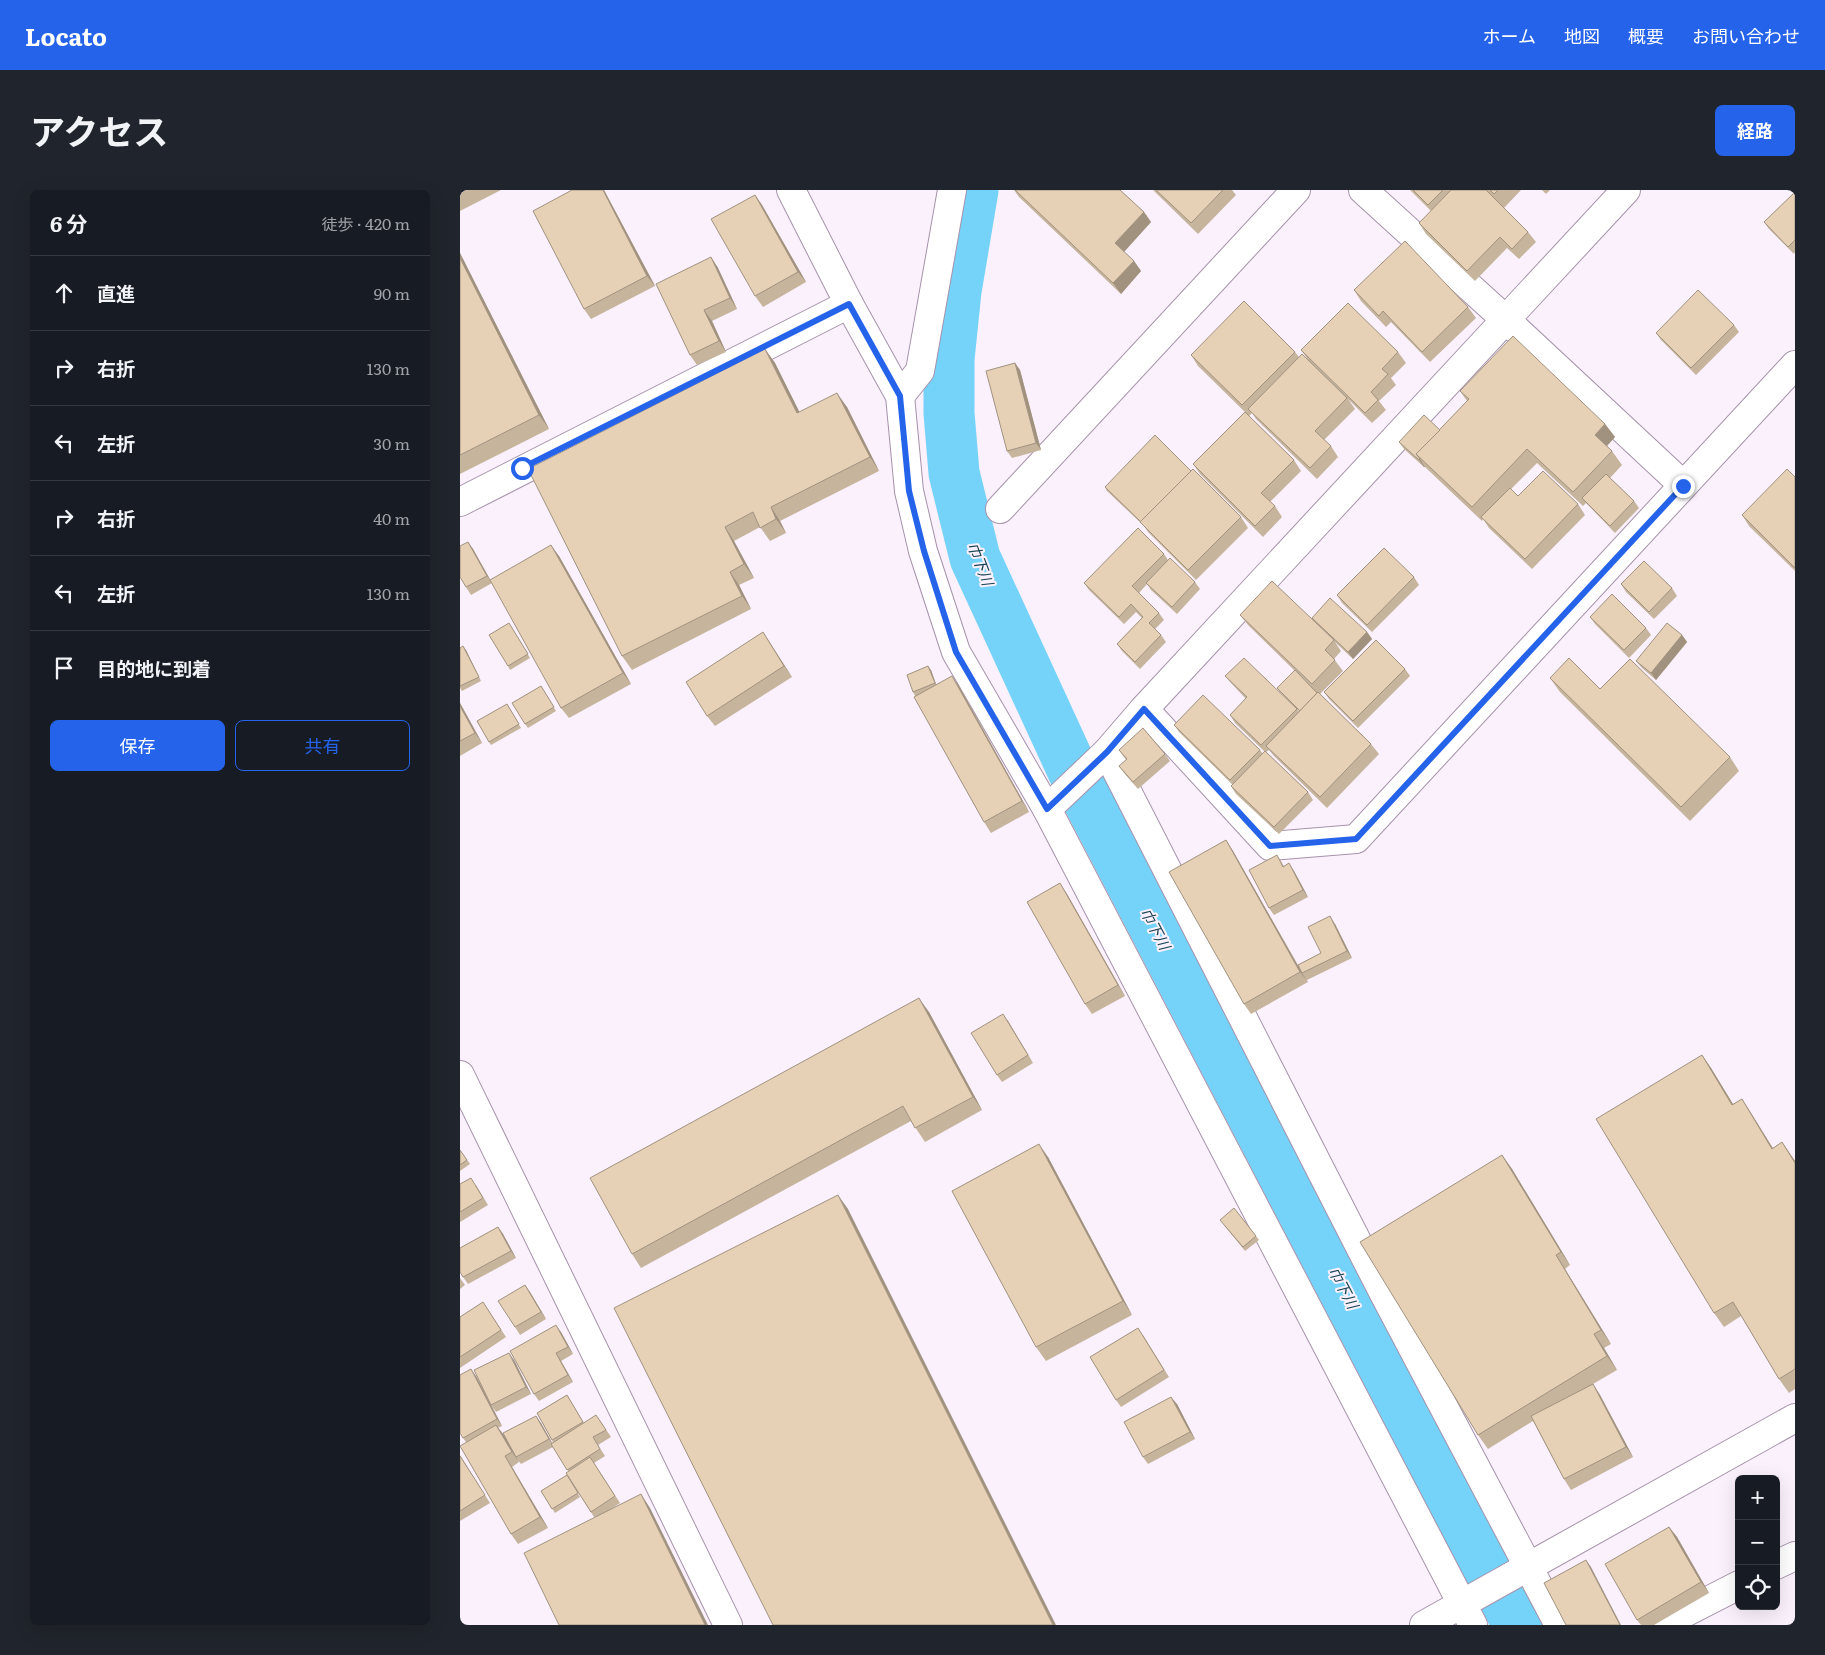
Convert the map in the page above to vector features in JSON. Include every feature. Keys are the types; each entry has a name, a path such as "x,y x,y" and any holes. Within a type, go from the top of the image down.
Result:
{"street":[{"path":"791,190 849,304 900,396 909,491 924,551 956,652 1052,804 1470,1610"},
{"path":"900,396 920,371 952,190"},
{"path":"1000,509 1296,190"},
{"path":"1363,190 1506,320 1683,486"},
{"path":"1052,804 1102,757 1144,709 1626,190"},
{"path":"460,502 849,304"},
{"path":"1144,709 1270,846 1356,839 1795,365"},
{"path":"1102,757 1384,1294 1526,1570 1559,1625"},
{"path":"460,1075 728,1625"},
{"path":"1424,1625 1470,1610 1526,1570 1795,1418"},
{"path":"1778,1565 1795,1556"},
{"path":"1662,1625 1735,1587"}],"building":[{"path":"572,190 603,190 647,276 584,309 533,211"},
{"path":"1015,190 1120,190 1144,212 1115,243 1134,261 1113,283"},
{"path":"1156,190 1223,190 1191,223"},
{"path":"1413,190 1443,190 1428,205"},
{"path":"1451,190 1486,190 1528,232 1512,249 1500,237 1467,271 1419,223"},
{"path":"1490,190 1498,190 1494,194"},
{"path":"1795,192 1795,240 1788,247 1764,222"},
{"path":"755,195 798,272 755,296 711,219"},
{"path":"1405,241 1468,307 1422,352 1383,311 1379,316 1354,290"},
{"path":"711,257 730,298 704,310 719,341 690,355 656,284"},
{"path":"460,258 539,415 460,455"},
{"path":"1698,290 1734,325 1691,368 1656,333"},
{"path":"1244,301 1295,352 1242,405 1191,355"},
{"path":"1348,303 1398,352 1382,369 1388,374 1371,392 1378,400 1365,413 1301,350"},
{"path":"1513,336 1605,424 1595,435 1612,451 1573,492 1527,449 1472,507 1416,454 1469,399 1460,391"},
{"path":"765,349 797,413 837,393 870,457 771,507 776,519 760,528 753,512 725,527 744,564 730,572 742,596 622,656 528,469"},
{"path":"1302,354 1347,398 1315,431 1331,446 1310,468 1248,409"},
{"path":"1015,363 1036,443 1007,451 986,371"},
{"path":"1245,412 1294,460 1261,493 1275,506 1255,526 1193,464"},
{"path":"1424,415 1440,430 1416,454 1419,460 1399,442"},
{"path":"1155,435 1191,471 1140,522 1105,487"},
{"path":"1193,469 1241,517 1188,570 1140,522"},
{"path":"1787,469 1795,477 1795,568 1742,515"},
{"path":"1543,471 1578,504 1525,559 1481,517 1510,488 1518,496"},
{"path":"1606,474 1634,501 1610,526 1582,498"},
{"path":"1138,528 1164,554 1132,586 1159,613 1149,623 1161,635 1135,662 1117,644 1143,617 1131,604 1119,617 1084,583"},
{"path":"468,542 487,576 466,587 460,577 460,546"},
{"path":"551,545 623,673 561,708 490,580"},
{"path":"1384,548 1414,577 1367,625 1337,595"},
{"path":"1170,558 1195,582 1172,607 1146,583"},
{"path":"1644,561 1672,588 1649,612 1621,584"},
{"path":"1272,581 1334,640 1325,650 1335,660 1312,684 1240,615"},
{"path":"1612,594 1646,628 1624,650 1590,617"},
{"path":"1330,598 1367,632 1348,652 1312,618"},
{"path":"509,623 528,654 508,666 489,635"},
{"path":"1667,623 1682,635 1651,673 1636,661"},
{"path":"763,632 784,666 707,716 686,682"},
{"path":"1376,640 1405,669 1353,721 1324,692"},
{"path":"463,646 479,677 460,686 460,648"},
{"path":"1244,658 1297,709 1261,745 1230,715 1247,697 1225,676"},
{"path":"1569,658 1600,689 1630,659 1730,757 1681,807 1550,678"},
{"path":"928,666 935,683 913,692 907,675"},
{"path":"1295,670 1317,693 1300,711 1277,688"},
{"path":"952,676 1022,801 984,822 914,697"},
{"path":"541,686 554,707 525,724 512,703"},
{"path":"1318,692 1371,744 1320,797 1266,746"},
{"path":"1203,695 1260,750 1230,780 1174,725"},
{"path":"507,704 519,724 489,742 477,721"},
{"path":"460,706 475,733 460,741"},
{"path":"1143,728 1165,754 1133,782 1119,766 1127,759 1119,750"},
{"path":"1265,751 1308,792 1274,827 1231,786"},
{"path":"1226,840 1300,972 1244,1004 1169,872"},
{"path":"1277,855 1283,867 1289,863 1303,890 1269,908 1249,870"},
{"path":"1060,883 1118,985 1085,1004 1027,902"},
{"path":"1330,916 1347,951 1302,973 1298,965 1321,953 1308,927"},
{"path":"919,998 973,1097 915,1128 903,1106 632,1254 590,1178"},
{"path":"1003,1014 1028,1055 997,1075 971,1033"},
{"path":"1702,1055 1732,1105 1742,1099 1772,1149 1782,1142 1795,1163 1795,1369 1779,1379 1733,1302 1714,1313 1596,1119"},
{"path":"1039,1144 1123,1301 1036,1347 952,1191"},
{"path":"460,1150 467,1160 460,1165"},
{"path":"1502,1155 1561,1252 1556,1255 1601,1330 1594,1334 1607,1356 1478,1435 1360,1242"},
{"path":"471,1178 483,1198 460,1212 460,1184"},
{"path":"838,1195 1053,1625 773,1625 614,1308"},
{"path":"1234,1208 1256,1236 1243,1247 1220,1220"},
{"path":"498,1227 511,1251 463,1277 460,1272 460,1248"},
{"path":"525,1285 541,1312 515,1327 498,1301"},
{"path":"483,1302 501,1330 460,1357 460,1317"},
{"path":"556,1325 568,1347 556,1353 568,1375 534,1394 510,1351"},
{"path":"1138,1328 1164,1370 1116,1400 1090,1357"},
{"path":"509,1353 526,1387 491,1405 474,1370"},
{"path":"471,1369 497,1419 463,1438 460,1433 460,1375"},
{"path":"1593,1384 1626,1447 1564,1479 1531,1416"},
{"path":"567,1395 583,1422 552,1440 537,1413"},
{"path":"1171,1397 1190,1432 1143,1457 1124,1422"},
{"path":"596,1415 606,1430 593,1437 600,1449 567,1470 551,1444"},
{"path":"536,1416 549,1439 516,1457 503,1433"},
{"path":"496,1425 512,1452 505,1456 540,1517 511,1534 460,1446"},
{"path":"460,1456 485,1495 460,1511"},
{"path":"590,1457 615,1496 591,1512 566,1473"},
{"path":"567,1475 578,1493 552,1509 541,1491"},
{"path":"641,1494 705,1625 559,1625 524,1553"},
{"path":"1669,1527 1701,1582 1637,1620 1605,1564"},
{"path":"1586,1560 1620,1625 1566,1625 1544,1583"}],"waterway":[{"name":"巾下川","path":"973,190 956,291 949,359 949,413 954,473 975,558 1073,771 1518,1625"}],"route":[{"path":"522,468 849,304 900,396 909,491 924,551 956,652 1047,809 1107,752 1144,709 1270,846 1356,839 1683,486"}]}
